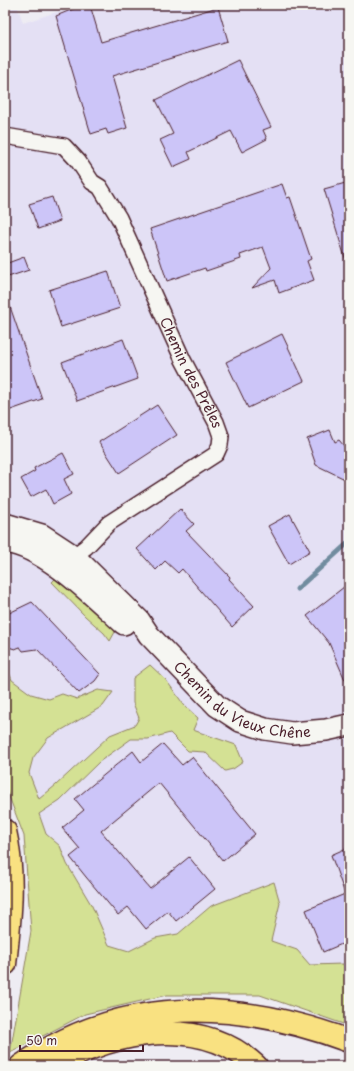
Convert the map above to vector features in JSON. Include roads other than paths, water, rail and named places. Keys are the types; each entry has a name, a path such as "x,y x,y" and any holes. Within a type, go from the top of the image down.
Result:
{"highway":[{"path":"5,831 10,871 10,914 5,964"},
{"path":"21,1066 57,1043 83,1030 146,1014 178,1010 211,1010 259,1015 310,1028 349,1041"},
{"path":"55,1066 105,1043 128,1037 158,1034 189,1035 206,1038 232,1049 256,1066"}],"main road":[{"name":"Chemin du Vieux Chêne","path":"5,524 42,536 74,556 139,620 149,635 217,706 240,721 265,729 292,733 326,730 349,725"},
{"name":"Chemin du Vieux Chêne","path":"5,542 28,548 77,581 132,631 149,635"}],"street":[{"name":"Chemin des Prêles","path":"5,136 64,146 78,161 92,182 100,187 120,218 184,360 216,422 220,436 220,446 216,454 110,523 86,547 74,556"}],"waterway":[{"path":"297,589 349,542"}]}
